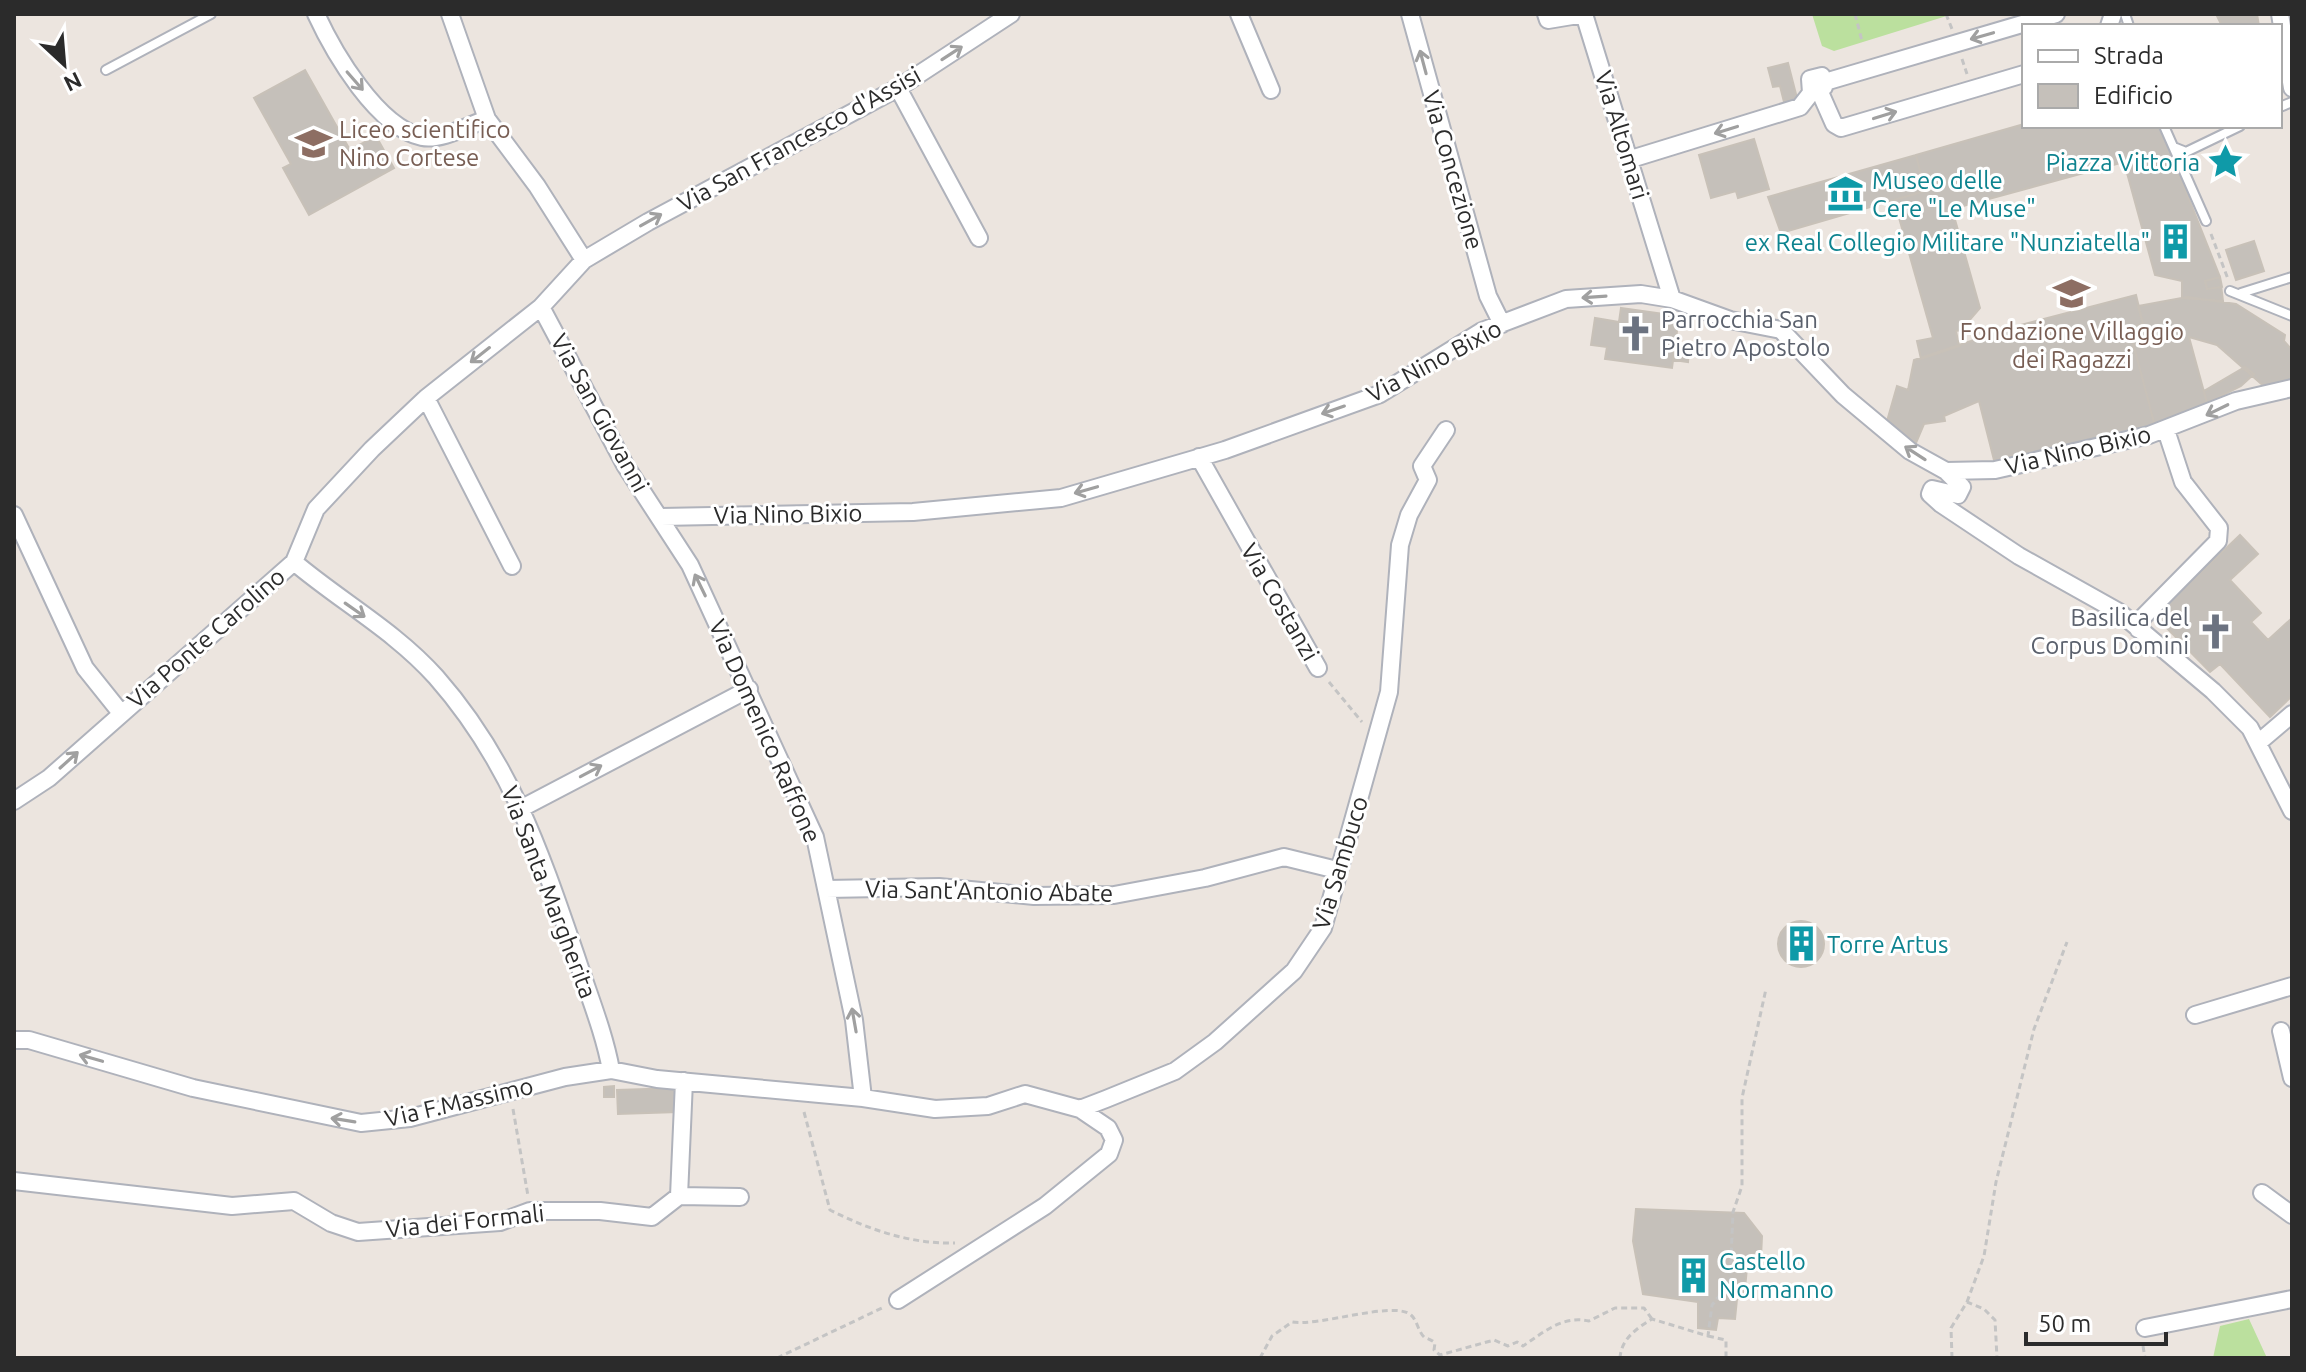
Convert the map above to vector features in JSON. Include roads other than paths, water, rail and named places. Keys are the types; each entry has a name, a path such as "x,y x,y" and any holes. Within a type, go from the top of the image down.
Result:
{"street":[{"path":"316,14 351,79 402,129 425,138 487,119"},
{"path":"450,14 487,119 537,186 584,260"},
{"name":"Via San Francesco d'Assisi","path":"584,260 648,222 898,88 1011,14"},
{"path":"1239,14 1271,90"},
{"name":"Via Concezione","path":"1410,14 1484,281 1502,324"},
{"name":"Via Altomari","path":"1546,14 1548,20 1584,14 1672,299"},
{"path":"2024,24 2056,14"},
{"path":"1631,159 1800,107 1819,87 2022,24"},
{"path":"2282,26 2292,88"},
{"path":"1819,87 1834,124 1841,128 2022,75"},
{"path":"898,88 979,238"},
{"name":"Via Ponte Carolino","path":"14,801 49,778 294,562 316,509 372,449 426,398 541,307 584,260"},
{"name":"Via Nino Bixio","path":"661,517 913,512 1061,498 1199,457 1380,394 1482,331 1566,299 1641,294 1672,299 1730,320 1781,330 1843,395 1910,451 1946,471 1995,470 2166,430 2236,401 2292,388"},
{"name":"Via San Giovanni","path":"541,307 625,465 661,517"},
{"path":"426,398 464,466 512,566"},
{"name":"Via Sambuco","path":"1080,1109 1175,1071 1215,1042 1294,971 1323,928 1389,692 1400,545 1409,515 1428,480 1422,466 1446,430"},
{"path":"2138,629 2143,617 2218,541 2219,528 2183,482 2166,430"},
{"name":"Via Costanzi","path":"1199,457 1318,668"},
{"path":"1946,471 1962,487 1958,495 1932,489 1930,494 1986,535 2119,612 2213,691 2250,728 2292,811"},
{"path":"14,515 85,668 121,713"},
{"name":"Via Domenico Raffone","path":"661,517 690,565 815,837 854,1020 863,1098"},
{"name":"Via Santa Margherita","path":"294,562 398,640 436,677 486,741 522,808 571,942 611,1070"},
{"path":"522,808 749,689"},
{"path":"2258,743 2292,714"},
{"name":"Via Sant'Antonio Abate","path":"826,889 939,887 1034,896 1114,895 1205,878 1284,857 1337,870"},
{"path":"2195,1015 2292,986"},
{"path":"2281,1031 2292,1078"},
{"name":"Via F.Massimo","path":"14,1040 29,1040 193,1088 361,1123 410,1118 565,1077 611,1070 684,1081 863,1098"},
{"path":"684,1081 679,1196 740,1197"},
{"path":"863,1098 935,1109 988,1106 1025,1094 1080,1109 1108,1128 1114,1140 1109,1154 1045,1206 898,1300"},
{"name":"Via dei Formali","path":"14,1181 232,1206 294,1201 331,1223 358,1232 500,1222 530,1211 600,1211 652,1217 679,1196"},
{"path":"2262,1193 2292,1215"},
{"path":"2145,1328 2292,1299"}],"lane":[{"path":"106,70 211,14"},
{"path":"2165,128 2206,221"},
{"path":"2176,148 2186,152 2236,128"},
{"path":"2241,293 2292,277"},
{"path":"2230,291 2292,316"}],"place":[{"name":"Liceo scientifico Nino Cortese","path":"313,143"},
{"name":"Piazza Vittoria","path":"2226,162"},
{"name":"Museo delle Cere \"Le Muse\"","path":"1846,194"},
{"name":"ex Real Collegio Militare \"Nunziatella\"","path":"2176,242"},
{"name":"Fondazione Villaggio dei Ragazzi","path":"2072,294"},
{"name":"Parrocchia San Pietro Apostolo","path":"1635,333"},
{"name":"Basilica del Corpus Domini","path":"2215,631"},
{"name":"Torre Artus","path":"1801,944"},
{"name":"Castello Normanno","path":"1693,1275"}]}
